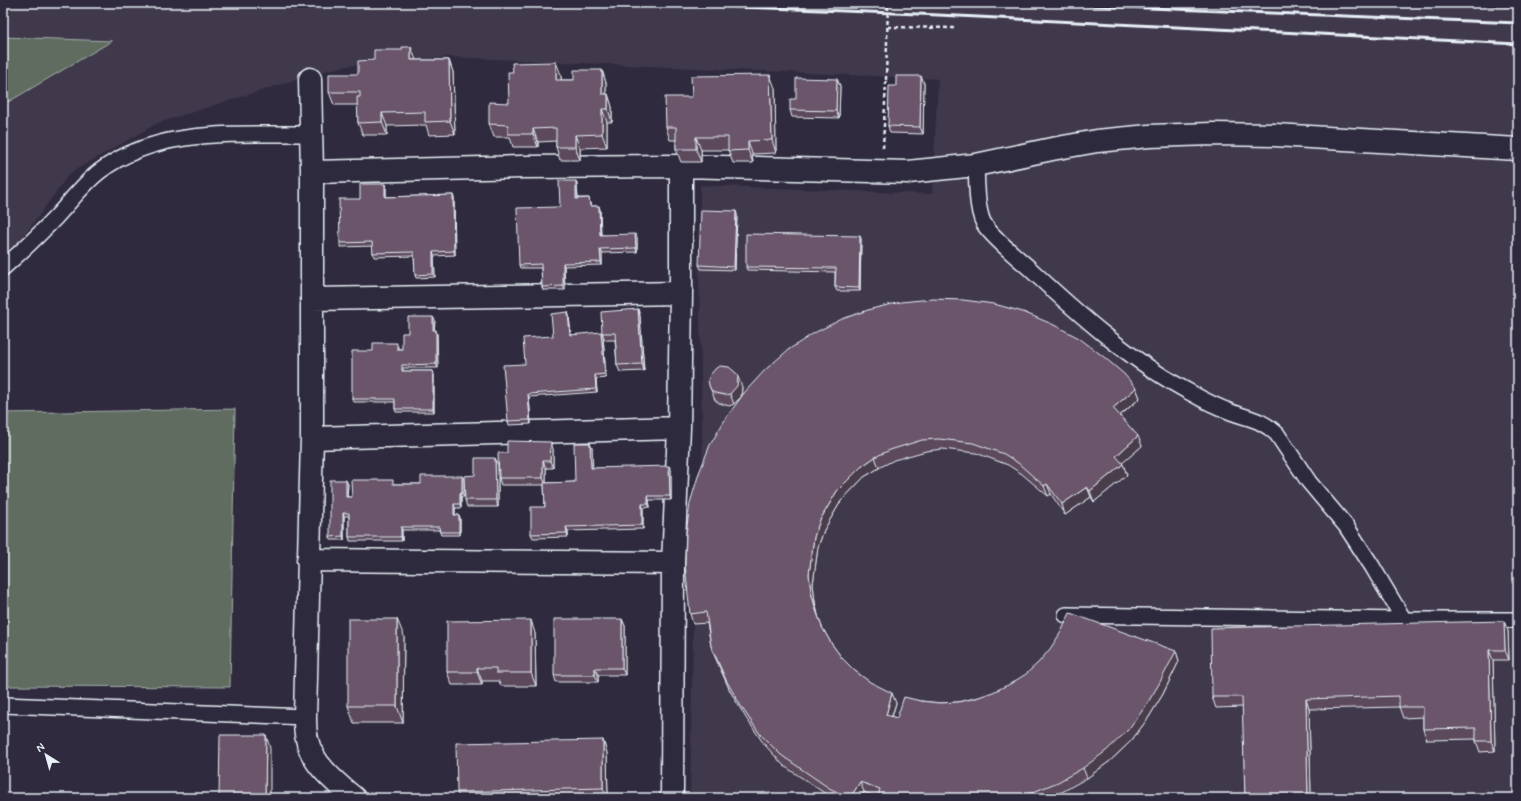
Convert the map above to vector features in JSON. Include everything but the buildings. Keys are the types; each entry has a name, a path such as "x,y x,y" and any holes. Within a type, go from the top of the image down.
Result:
{"street":[{"path":"310,79 313,299 312,438 305,717 307,739 314,758 339,786 354,798"},
{"path":"312,172 521,167 681,166 908,172 976,165 1097,141 1157,135 1275,135 1518,149"},
{"path":"672,798 673,563 679,428 681,166"},
{"path":"313,299 681,293"},
{"path":"312,438 679,428"},
{"path":"308,560 673,563"}],"lane":[{"path":"3,268 37,237 84,186 116,160 139,150 168,141 213,135 311,134"},
{"path":"976,165 978,205 985,226 1040,279 1111,340 1162,377 1210,404 1261,421 1270,427 1277,434 1309,482 1346,526 1404,620"},
{"path":"1066,616 1518,620"},
{"path":"3,706 305,717"}],"path":[{"path":"883,152 888,3"},
{"path":"888,28 954,28"}],"shaded area":[{"path":"3,3 1518,3 1518,798 690,798 693,624 689,575 703,484 699,273 700,185 932,194 938,79 450,57 347,66 324,71 158,123 70,173 21,240 3,255"}],"green space":[{"path":"3,37 112,41 3,105"},
{"path":"235,409 230,687 3,686 3,413"}],"railway":[{"path":"643,3 918,14 1518,44"},
{"path":"1028,3 1518,23"},
{"path":"1447,3 1518,6"}]}
